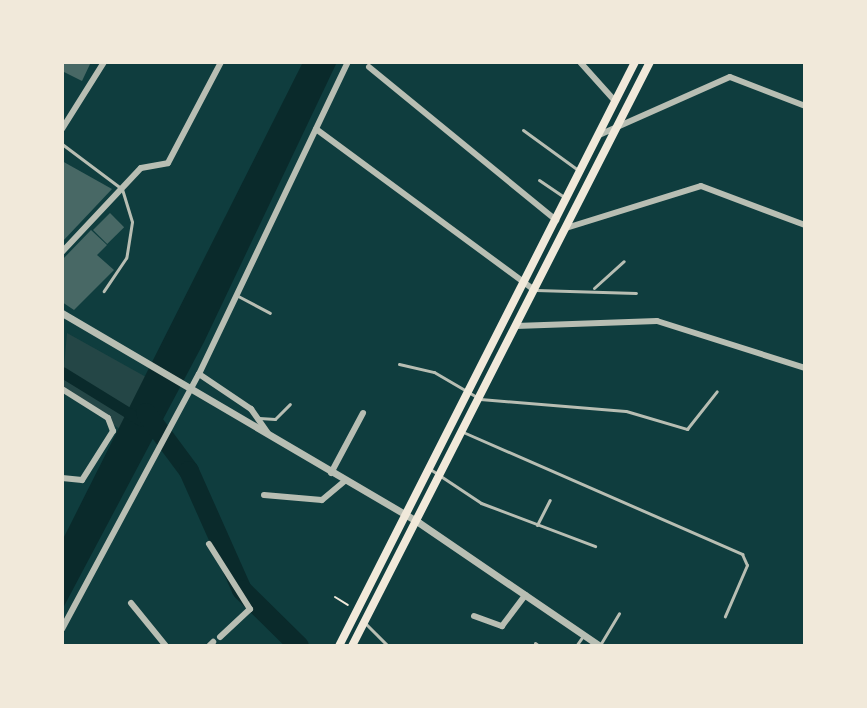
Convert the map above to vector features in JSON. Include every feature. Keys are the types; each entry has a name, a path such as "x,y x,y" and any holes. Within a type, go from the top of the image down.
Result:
{"main road":[{"path":"339,646 635,62"},
{"path":"352,646 418,522 650,62"}],"street":[{"path":"62,129 104,62"},
{"path":"62,252 145,164 168,163 221,62"},
{"path":"62,629 161,439 199,374 348,62"},
{"path":"580,62 615,101"},
{"path":"369,67 556,220"},
{"path":"598,136 730,77 805,106"},
{"path":"316,129 522,286 534,290"},
{"path":"566,228 701,186 805,225"},
{"path":"62,313 207,403 418,522 600,646"},
{"path":"516,326 657,321 805,368"},
{"path":"199,374 259,418 273,440"},
{"path":"62,389 112,423 100,453 78,484 62,478"},
{"path":"331,473 363,413"},
{"path":"264,495 322,500 345,481"},
{"path":"209,544 250,609 220,637"},
{"path":"474,616 502,626 525,595"},
{"path":"131,603 166,646"},
{"path":"357,610 366,619"}],"lane":[{"path":"523,130 580,171"},
{"path":"62,144 122,189 131,239 104,291"},
{"path":"539,180 566,198"},
{"path":"594,288 624,261"},
{"path":"534,290 594,288 636,293"},
{"path":"237,295 270,313"},
{"path":"399,364 434,372 480,399 626,411 687,429 717,391"},
{"path":"259,418 275,419 290,404"},
{"path":"463,432 742,554 747,565 725,616"},
{"path":"430,469 481,503 595,546"},
{"path":"537,526 550,500"},
{"path":"600,646 619,613"},
{"path":"366,619 388,646"},
{"path":"576,646 584,635"}],"path":[{"path":"335,597 357,610"}],"shaded area":[{"path":"303,62 337,62 204,342 62,610 62,541"},
{"path":"67,333 146,377 120,429 62,390"}],"building":[{"path":"64,62 91,62 82,81 62,71"},
{"path":"62,161 112,189 62,242"},
{"path":"110,213 124,227 107,244 93,230"},
{"path":"91,230 107,245 97,255 114,270 74,310 62,302 62,260"}],"waterway":[{"path":"62,372 140,420"},
{"path":"146,413 189,471 242,590 299,646"}]}
